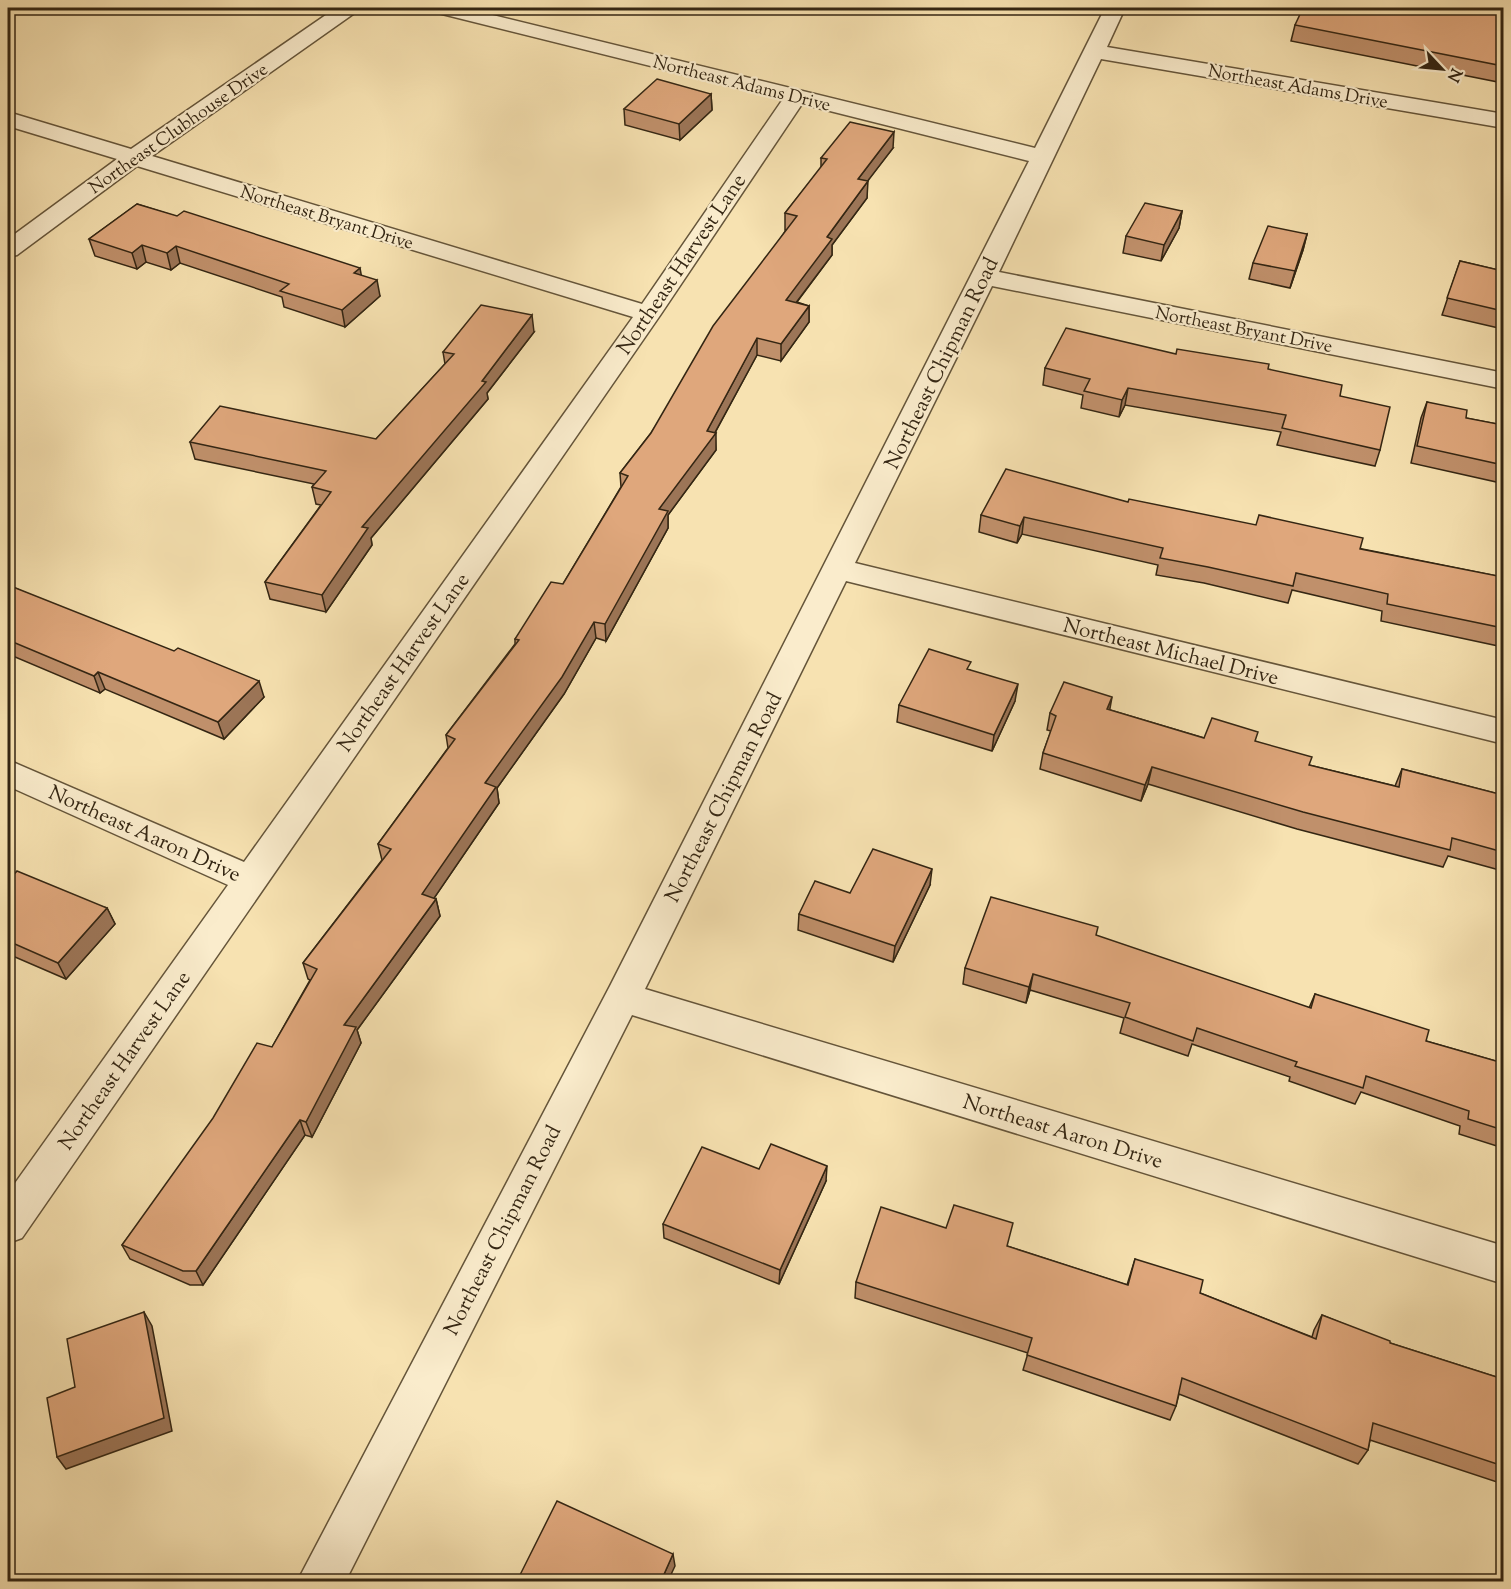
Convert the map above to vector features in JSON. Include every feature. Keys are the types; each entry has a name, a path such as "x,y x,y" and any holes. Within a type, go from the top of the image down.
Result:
{"street":[{"name":"Northeast Clubhouse Drive","path":"8,250 132,159 349,8"},
{"name":"Northeast Adams Drive","path":"441,8 1042,157"},
{"name":"Northeast Chipman Road","path":"320,1581 623,997 984,277 1115,8"},
{"name":"Northeast Adams Drive","path":"1093,51 1503,121"},
{"name":"Northeast Harvest Lane","path":"8,1225 648,314 796,97"},
{"name":"Northeast Bryant Drive","path":"8,119 132,159 648,314"},
{"name":"Northeast Bryant Drive","path":"984,277 1503,381"},
{"name":"Northeast Michael Drive","path":"838,569 1503,732"},
{"name":"Northeast Aaron Drive","path":"8,772 250,880"},
{"name":"Northeast Aaron Drive","path":"623,997 1503,1265"}],"building":[{"path":"1303,8 1503,8 1503,66 1295,25"},
{"path":"657,79 711,94 679,124 624,109"},
{"path":"850,122 894,132 858,179 868,181 827,237 832,239 786,300 809,306 781,344 757,338 707,431 716,433 659,509 668,511 605,624 594,622 562,677 485,783 496,787 422,894 436,899 344,1025 356,1027 306,1122 300,1120 196,1271 183,1271 122,1245 213,1118 257,1043 272,1047 317,969 303,963 391,849 378,844 455,739 446,735 519,640 515,639 551,582 563,584 628,476 620,473 651,433 713,326 797,216 785,213 827,159 821,158"},
{"path":"1145,203 1182,211 1164,245 1126,236"},
{"path":"137,204 177,216 184,211 360,268 354,273 377,280 342,310 280,291 289,284 176,246 167,253 142,245 132,253 89,239"},
{"path":"1268,226 1307,234 1295,271 1253,263"},
{"path":"1460,261 1503,271 1503,311 1447,298"},
{"path":"481,305 532,315 482,381 486,382 362,527 368,528 322,595 265,582 331,492 312,487 326,471 190,442 220,406 376,439 454,354 443,352"},
{"path":"1066,328 1176,354 1177,349 1269,364 1268,369 1342,385 1340,396 1390,407 1380,450 1282,428 1286,415 1128,388 1122,400 1084,391 1090,379 1045,368"},
{"path":"1427,402 1467,410 1466,418 1503,425 1503,465 1417,446"},
{"path":"1006,469 1128,502 1129,499 1256,525 1259,515 1363,538 1360,549 1503,577 1503,628 1387,604 1388,594 1296,573 1293,586 1160,558 1163,548 1024,517 1020,526 981,515"},
{"path":"8,585 174,651 178,648 259,681 218,722 98,672 94,676 8,640"},
{"path":"929,649 971,662 967,669 1018,684 994,735 899,705"},
{"path":"1064,682 1112,697 1107,709 1204,738 1212,718 1258,732 1255,741 1312,757 1309,765 1399,787 1402,769 1503,795 1503,852 1452,838 1450,850 1303,812 1152,767 1145,785 1043,753 1056,716 1050,713"},
{"path":"873,849 932,869 895,946 799,914 815,881 850,893"},
{"path":"17,871 107,908 58,963 8,941 8,881"},
{"path":"991,897 1098,927 1096,935 1311,1008 1315,994 1429,1030 1426,1041 1503,1063 1503,1130 1468,1119 1469,1111 1366,1076 1363,1088 1295,1066 1297,1062 1197,1028 1193,1041 1125,1017 1130,1003 1033,974 1029,987 965,968"},
{"path":"771,1144 827,1166 780,1270 663,1224 702,1147 759,1169"},
{"path":"954,1205 1013,1223 1007,1246 1128,1285 1135,1259 1203,1280 1200,1293 1316,1339 1322,1315 1390,1341 1390,1343 1503,1379 1503,1466 1373,1423 1368,1450 1182,1378 1176,1406 1027,1355 1032,1338 856,1282 881,1207 946,1228"},
{"path":"144,1312 164,1418 57,1457 47,1398 75,1387 67,1339"},
{"path":"557,1501 673,1554 661,1581 517,1581"}]}
